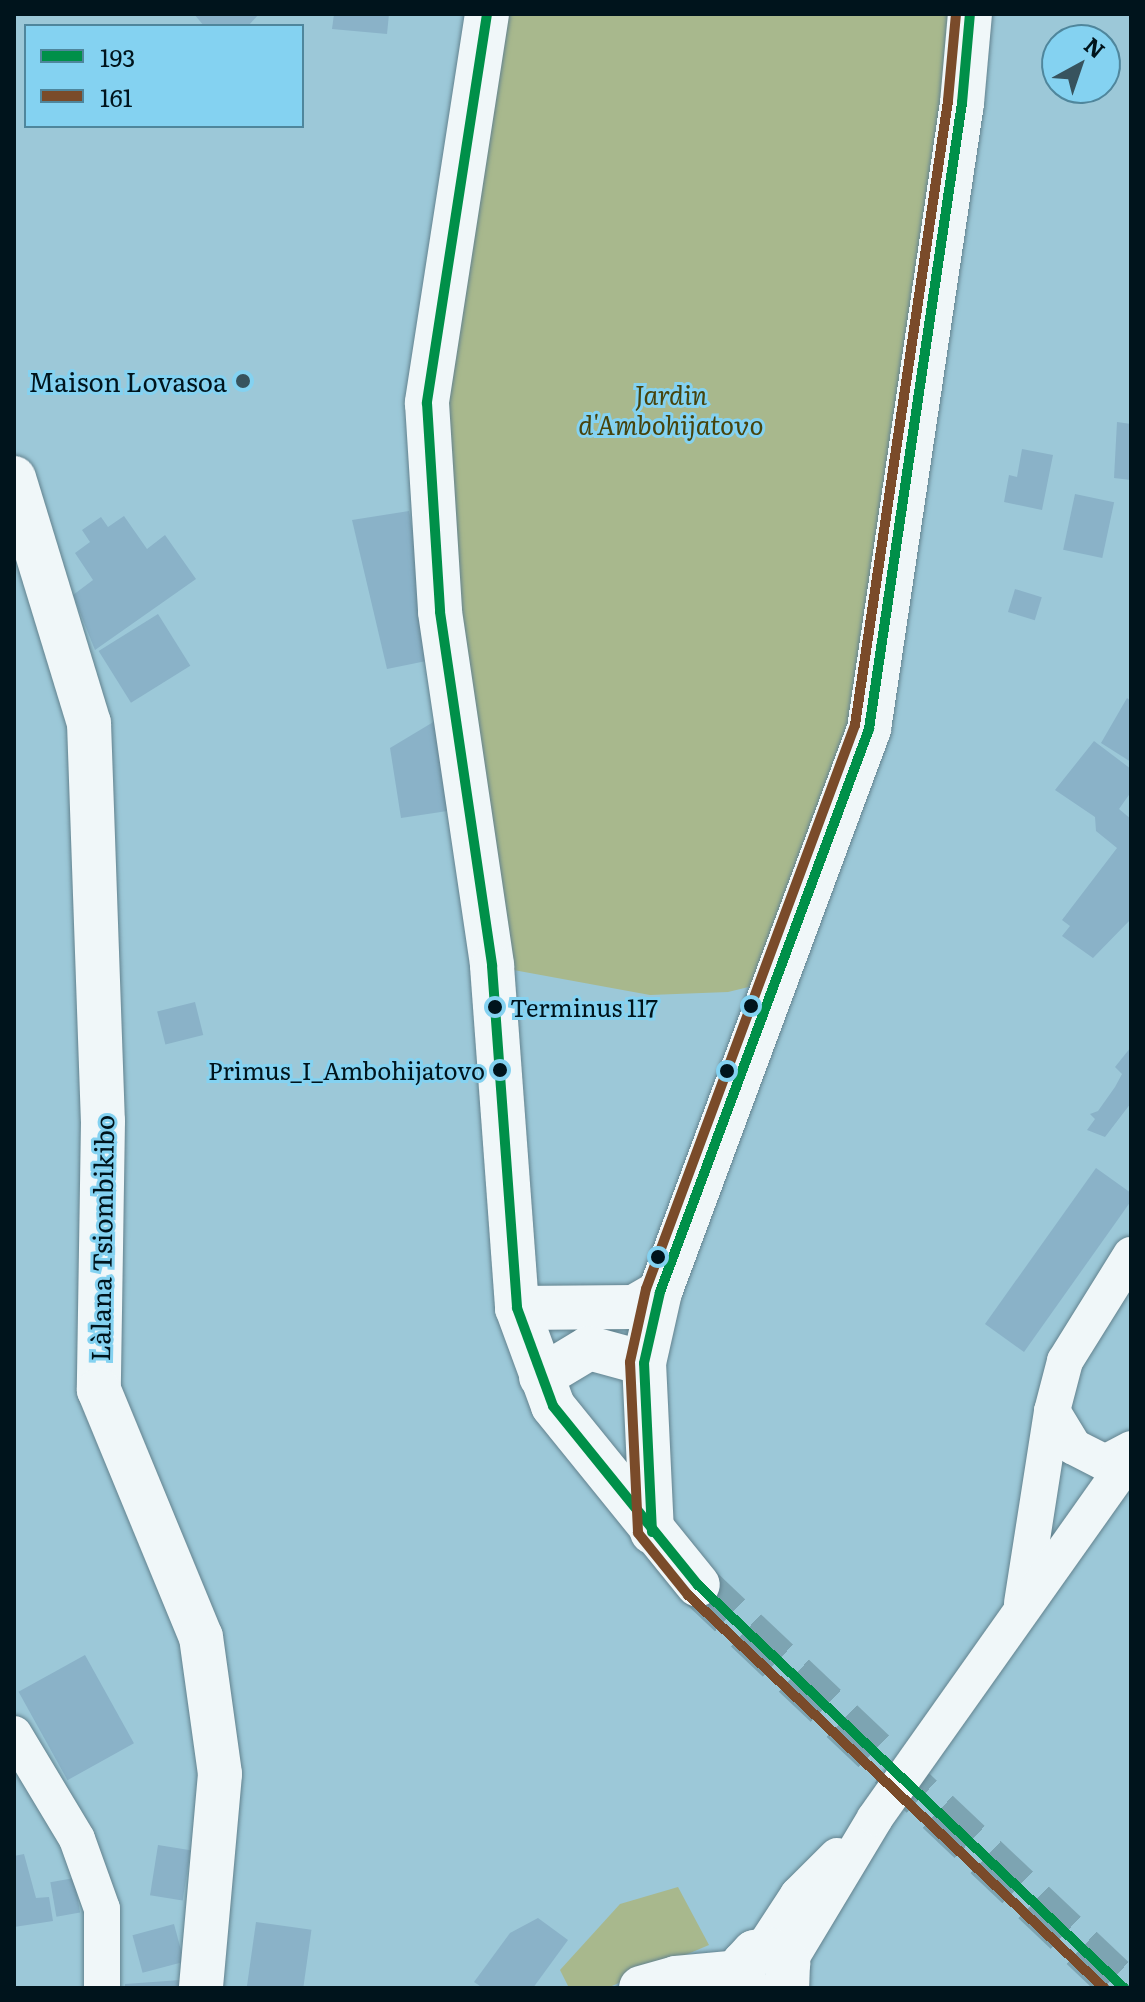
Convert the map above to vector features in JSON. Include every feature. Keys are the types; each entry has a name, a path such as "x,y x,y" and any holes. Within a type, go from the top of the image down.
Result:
{"main road":[{"path":"487,14 427,403 440,612 492,966 517,1308 553,1406 698,1585"},
{"path":"652,1532 644,1363 660,1292 869,729 962,103 970,14"},
{"name":"Làlana Tsiombikibo","path":"14,478 89,723 103,1121 99,1390 201,1637 220,1774 201,1988"},
{"path":"517,1308 634,1307 660,1292"},
{"path":"541,1377 589,1348 644,1363"},
{"path":"641,1988 676,1978 765,1972"}],"street":[{"path":"1021,1608 1052,1411 1065,1361 1131,1255"},
{"path":"1052,1411 1074,1447 1105,1463 1131,1449"},
{"path":"765,1972 1131,1457"},
{"path":"14,1734 77,1839 102,1909 102,1988"}],"green space":[{"name":"Jardin d'Ambohijatovo","path":"487,14 970,14 873,703 777,980 728,992 650,995 492,966 427,403"},
{"path":"678,1887 709,1945 607,1988 569,1988 560,1970 620,1904"}],"building":[{"path":"194,14 259,14 250,24 202,24"},
{"path":"334,14 389,14 387,34 332,29"},
{"path":"1117,422 1131,424 1131,480 1114,478"},
{"path":"1022,449 1053,455 1042,510 1004,502 1009,475 1017,477"},
{"path":"1075,494 1114,502 1102,558 1063,550"},
{"path":"409,511 436,659 387,669 352,520"},
{"path":"124,516 147,549 165,535 196,579 95,650 73,595 93,580 75,553 90,542 82,530 101,517 108,527"},
{"path":"1015,589 1042,597 1035,620 1008,612"},
{"path":"158,614 190,666 131,703 99,651"},
{"path":"1127,698 1131,701 1131,762 1101,743"},
{"path":"440,718 454,810 401,818 390,748"},
{"path":"1094,741 1131,769 1131,792 1119,809 1131,819 1131,919 1093,958 1062,936 1070,926 1062,920 1117,848 1096,831 1095,817 1055,790"},
{"path":"195,1002 203,1035 165,1044 157,1011"},
{"path":"1131,1047 1131,1103 1105,1137 1087,1130 1095,1119 1090,1114 1098,1111 1115,1087 1122,1074 1115,1067"},
{"path":"1096,1168 1131,1193 1131,1201 1024,1352 985,1324"},
{"path":"85,1655 134,1743 67,1780 19,1692"},
{"path":"158,1845 191,1850 183,1901 150,1895"},
{"path":"24,1854 36,1898 49,1897 53,1921 14,1927 14,1856"},
{"path":"74,1878 80,1912 56,1917 50,1882"},
{"path":"538,1918 568,1940 533,1988 483,1988 474,1982 510,1933"},
{"path":"256,1922 311,1930 303,1988 247,1988"},
{"path":"174,1924 184,1962 143,1973 132,1935"},
{"path":"181,1980 181,1988 125,1988 125,1984"}],"tunnel":[{"path":"698,1585 1124,1988"}],"transit line":[{"name":"193","path":"487,14 427,403 440,612 492,966 517,1308 553,1406 698,1585 1124,1988"},
{"name":"161","path":"956,14 948,101 855,725 646,1289 630,1362 638,1533 688,1595 1104,1988"},
{"name":"193","path":"652,1532 644,1363 660,1292 869,729 962,103 970,14"}],"place":[{"name":"Maison Lovasoa","path":"243,381"},
{"name":"Terminus 117","path":"495,1007"},
{"name":"Primus_I_Ambohijatovo","path":"500,1070"}]}
